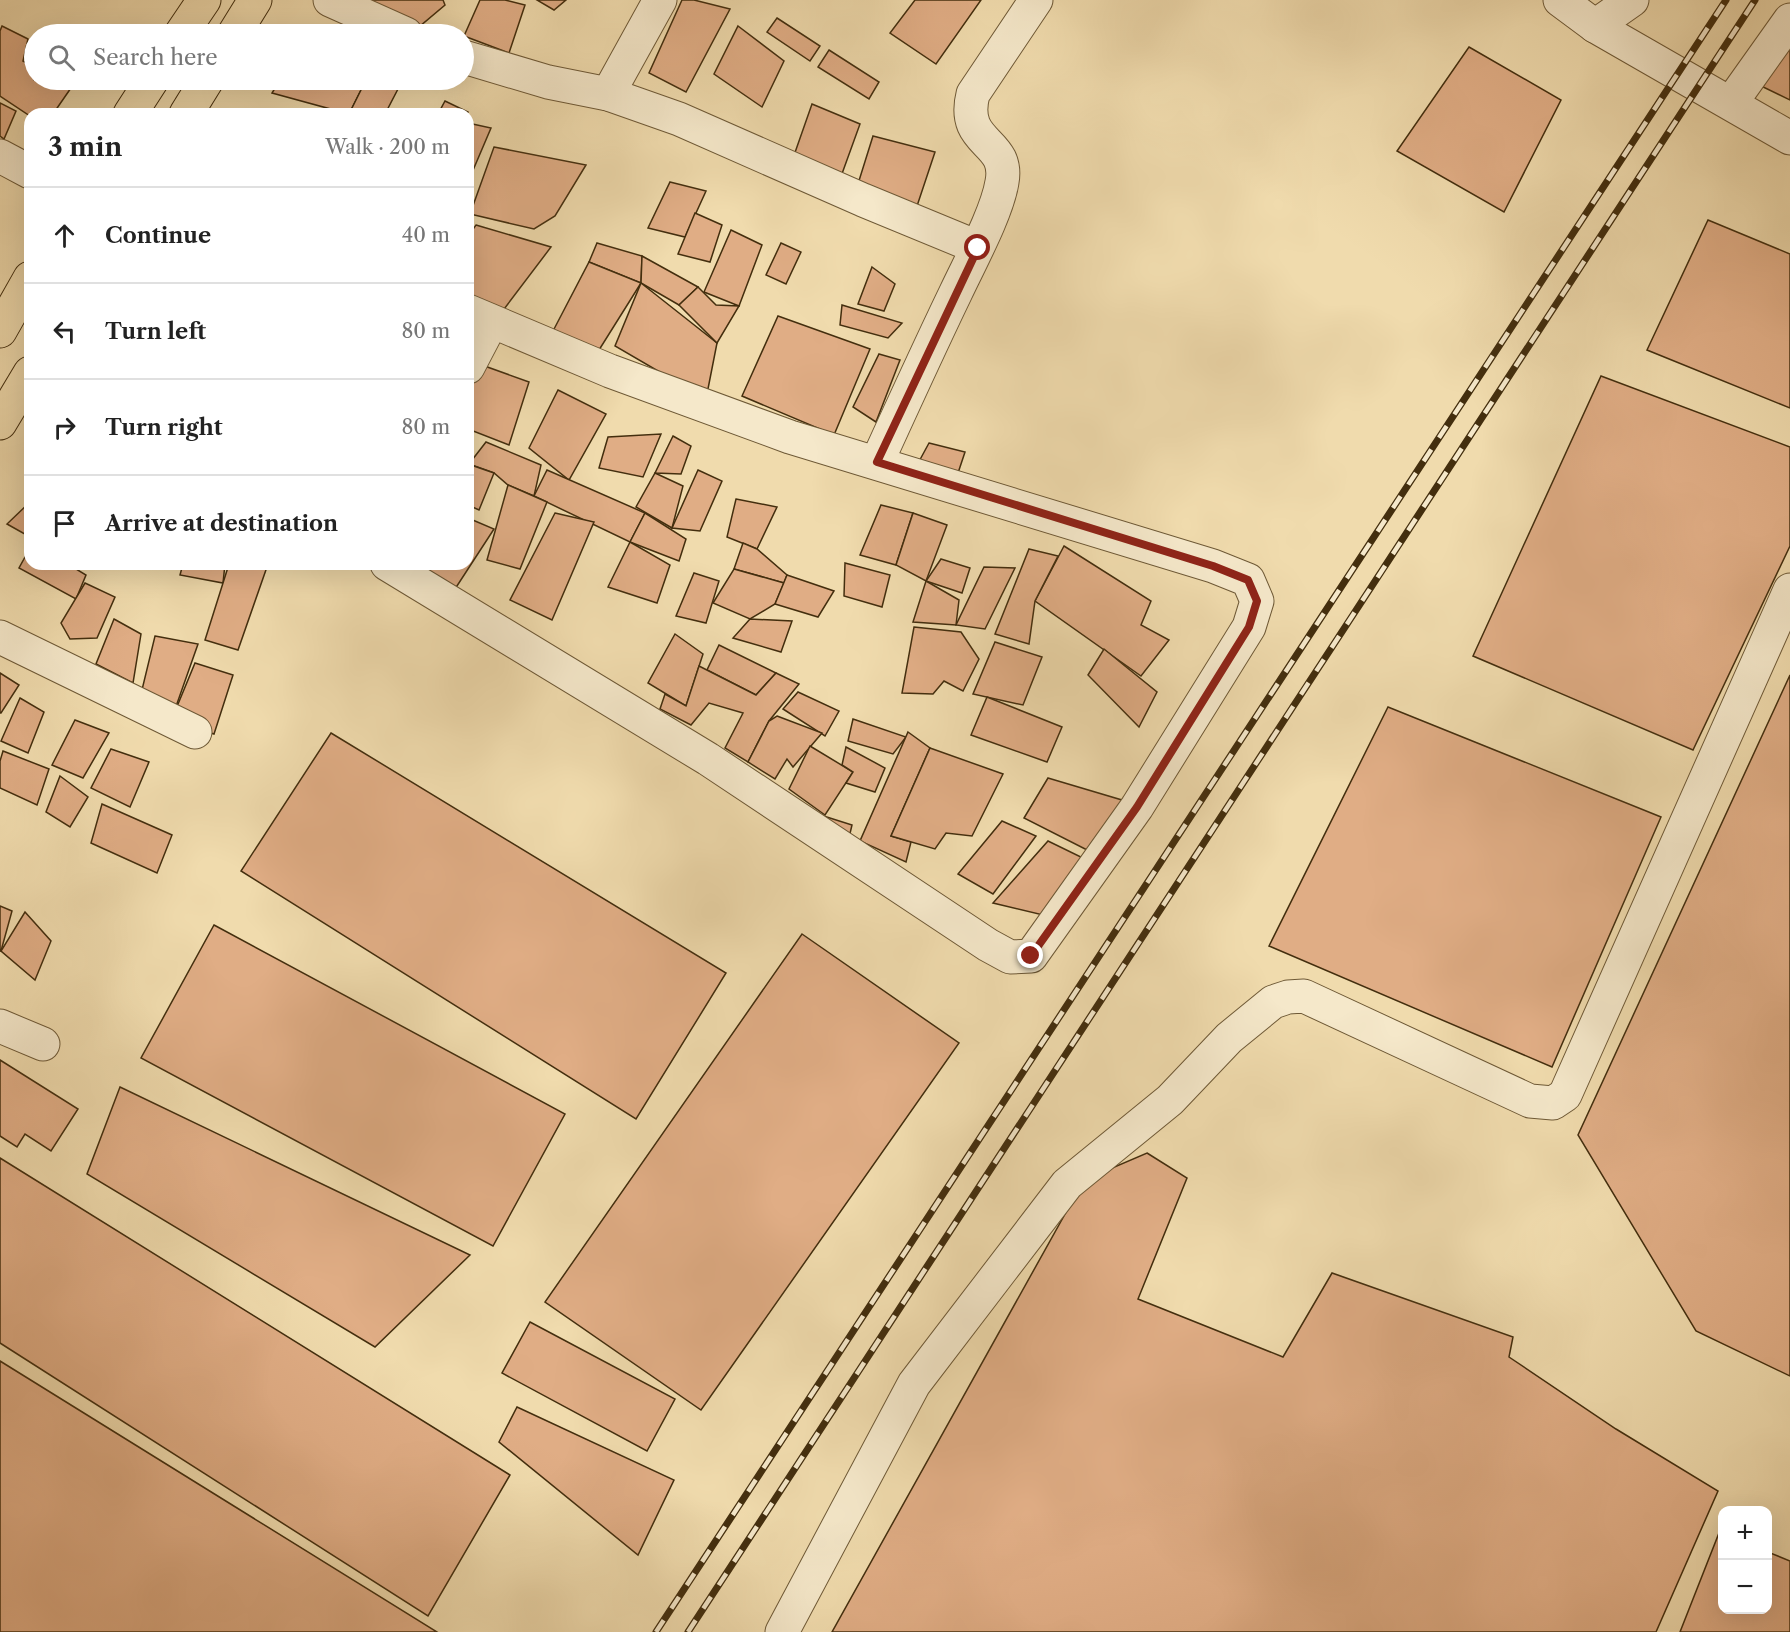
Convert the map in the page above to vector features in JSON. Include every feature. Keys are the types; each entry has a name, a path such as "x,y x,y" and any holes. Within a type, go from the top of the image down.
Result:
{"highway":[{"path":"188,24 204,0"},
{"path":"240,24 255,0"},
{"path":"134,108 146,90"},
{"path":"190,108 201,90"},
{"path":"0,331 24,289"},
{"path":"0,423 24,383"}],"street":[{"path":"330,0 384,24"},
{"path":"608,94 660,0"},
{"path":"877,462 978,248 1002,185 1004,170 1001,157 976,133 970,108 973,94 1036,0"},
{"path":"1560,0 1595,26 1790,138"},
{"path":"1595,26 1632,0"},
{"path":"1731,103 1790,20"},
{"path":"474,60 548,82 608,94 679,119 811,178 978,248"},
{"path":"0,156 24,169"},
{"path":"397,570 708,759 988,945 1010,957 1031,956 1137,807 1249,627 1257,601 1248,580 1213,566 790,437 710,409 480,317 474,342"},
{"path":"782,1632 914,1384 1067,1184 1170,1100 1229,1038 1274,1002 1288,997 1304,996 1530,1101 1553,1103 1565,1095 1790,590"},
{"path":"0,637 195,732"},
{"path":"0,1026 43,1044"}],"building":[{"path":"364,0 443,0 445,5 422,24 416,24"},
{"path":"480,0 505,0 525,5 509,53 474,40 474,24 469,24"},
{"path":"537,0 566,0 554,10"},
{"path":"682,0 694,0 730,9 686,92 649,73"},
{"path":"915,0 981,0 936,64 890,33"},
{"path":"777,18 820,46 810,61 767,32"},
{"path":"2,26 24,37 24,90 70,90 57,108 24,108 24,112 0,96 0,31"},
{"path":"738,26 784,61 762,107 714,74"},
{"path":"1790,46 1790,100 1759,85"},
{"path":"1469,47 1561,100 1504,212 1397,151"},
{"path":"829,50 879,82 869,99 818,67"},
{"path":"274,90 361,90 352,108 327,108 272,93"},
{"path":"361,90 397,90 388,108 352,108"},
{"path":"445,101 460,108 441,108"},
{"path":"0,103 16,111 4,139 0,136"},
{"path":"812,104 860,124 839,182 792,161"},
{"path":"474,124 491,128 474,168"},
{"path":"873,136 935,152 915,212 857,187"},
{"path":"494,147 586,165 555,216 534,229 474,215 474,203"},
{"path":"670,182 706,191 685,237 648,228"},
{"path":"695,213 722,225 710,262 678,254"},
{"path":"1708,220 1790,254 1790,408 1647,350"},
{"path":"476,225 551,247 498,317 474,303 474,228"},
{"path":"731,230 762,245 739,306 704,292"},
{"path":"597,243 642,256 641,283 589,262"},
{"path":"781,243 801,252 786,284 766,275"},
{"path":"642,256 698,287 679,305 641,283"},
{"path":"589,262 641,283 599,350 553,331"},
{"path":"872,267 895,284 884,311 858,304"},
{"path":"641,283 717,343 706,399 615,346"},
{"path":"698,287 716,305 739,306 717,343 679,305"},
{"path":"842,305 902,323 888,338 840,325"},
{"path":"778,316 870,349 834,435 742,396"},
{"path":"879,354 900,360 876,422 853,407"},
{"path":"479,364 529,382 509,445 474,431 474,375"},
{"path":"1601,376 1790,447 1790,546 1693,750 1473,656"},
{"path":"558,390 606,414 569,480 529,448"},
{"path":"661,434 643,477 599,468 608,437"},
{"path":"673,436 691,446 681,474 655,473"},
{"path":"486,442 541,465 534,496 508,485 494,473 474,466 474,458"},
{"path":"929,443 965,452 956,479 916,467"},
{"path":"474,466 494,473 479,510 474,508"},
{"path":"547,470 645,513 630,542 534,496"},
{"path":"698,470 722,481 700,531 672,528"},
{"path":"655,473 683,486 672,528 636,507"},
{"path":"508,485 547,502 520,569 487,560"},
{"path":"736,499 777,507 757,549 727,537"},
{"path":"881,505 913,513 896,565 860,555"},
{"path":"24,508 24,534 7,524"},
{"path":"555,513 594,522 552,620 510,600"},
{"path":"645,513 686,539 679,561 630,542"},
{"path":"913,513 947,525 926,581 896,565"},
{"path":"474,521 494,529 474,560"},
{"path":"630,542 670,565 657,603 608,587"},
{"path":"743,543 757,549 787,575 784,583 734,569"},
{"path":"1064,546 1151,601 1141,625 1169,640 1141,676 1035,601"},
{"path":"1029,549 1058,556 1035,601 1029,644 995,634"},
{"path":"24,559 24,570 78,570 86,575 76,599 19,568"},
{"path":"941,559 970,568 962,593 926,581"},
{"path":"845,563 890,575 882,607 844,596"},
{"path":"984,567 1015,568 985,629 956,625"},
{"path":"734,569 784,583 775,604 750,619 713,603"},
{"path":"181,570 224,570 223,583 180,575"},
{"path":"227,570 266,570 238,650 205,640"},
{"path":"424,570 467,570 455,589 422,574"},
{"path":"694,573 719,581 706,623 676,616"},
{"path":"787,575 834,591 818,617 775,604"},
{"path":"926,581 959,600 956,625 913,622"},
{"path":"85,583 115,597 97,638 70,639 61,623"},
{"path":"114,619 141,634 133,683 96,664"},
{"path":"750,619 792,621 781,652 733,638"},
{"path":"914,627 961,632 979,659 963,691 944,681 933,694 902,693"},
{"path":"675,634 703,654 686,706 648,683"},
{"path":"155,636 198,644 173,715 140,698"},
{"path":"995,642 1042,657 1023,705 973,694"},
{"path":"719,645 776,673 756,695 707,670"},
{"path":"1104,649 1157,692 1139,727 1088,675"},
{"path":"195,663 233,675 214,734 171,721"},
{"path":"699,666 756,695 776,673 799,684 769,721 748,762 725,748 743,713 709,703 691,725 660,709 665,694 686,706"},
{"path":"0,673 19,685 1,713 0,713"},
{"path":"1790,675 1790,1376 1696,1331 1578,1135"},
{"path":"798,692 839,711 825,736 783,709"},
{"path":"987,697 1062,727 1047,762 971,735"},
{"path":"20,698 44,712 28,753 1,741"},
{"path":"1388,707 1661,817 1552,1067 1269,946"},
{"path":"777,716 822,733 793,767 787,759 775,779 748,762 769,721"},
{"path":"853,719 906,737 893,754 848,741"},
{"path":"75,720 109,733 83,778 52,765"},
{"path":"908,732 930,748 891,836 911,842 906,862 860,841"},
{"path":"331,733 726,973 636,1119 241,871"},
{"path":"810,746 853,772 825,815 789,789"},
{"path":"846,747 885,768 875,792 846,783 853,772 842,765"},
{"path":"930,748 1003,774 972,836 946,833 935,849 891,836"},
{"path":"111,749 149,762 130,807 91,788"},
{"path":"3,751 49,769 37,805 0,788 0,761"},
{"path":"60,776 88,797 70,827 46,812"},
{"path":"1048,778 1132,803 1095,854 1024,818"},
{"path":"102,804 172,835 157,873 91,843"},
{"path":"811,812 852,825 848,842"},
{"path":"1002,821 1036,836 993,894 958,874"},
{"path":"1048,841 1085,859 1043,915 993,903"},
{"path":"0,906 12,911 1,951 0,951"},
{"path":"25,912 51,941 35,980 1,951"},
{"path":"214,925 565,1114 493,1246 141,1058"},
{"path":"802,934 959,1043 701,1410 545,1302"},
{"path":"0,1060 78,1109 51,1151 25,1134 17,1147 0,1136"},
{"path":"120,1087 470,1255 375,1347 87,1174"},
{"path":"1147,1153 1187,1178 1138,1299 1283,1357 1332,1273 1513,1337 1509,1357 1616,1429 1718,1491 1656,1632 832,1632 1084,1180"},
{"path":"0,1158 510,1475 428,1616 0,1343"},
{"path":"530,1322 675,1399 647,1451 502,1373"},
{"path":"0,1361 437,1632 0,1632"},
{"path":"517,1407 674,1480 638,1555 499,1442"},
{"path":"1718,1536 1718,1614 1772,1614 1772,1554 1790,1561 1790,1632 1680,1632"}],"railway":[{"path":"656,1632 1726,0"},
{"path":"688,1632 1755,0"}],"route":[{"path":"978,248 877,462 1213,566 1248,580 1257,601 1249,627 1231,652 1137,807 1031,956"}]}
